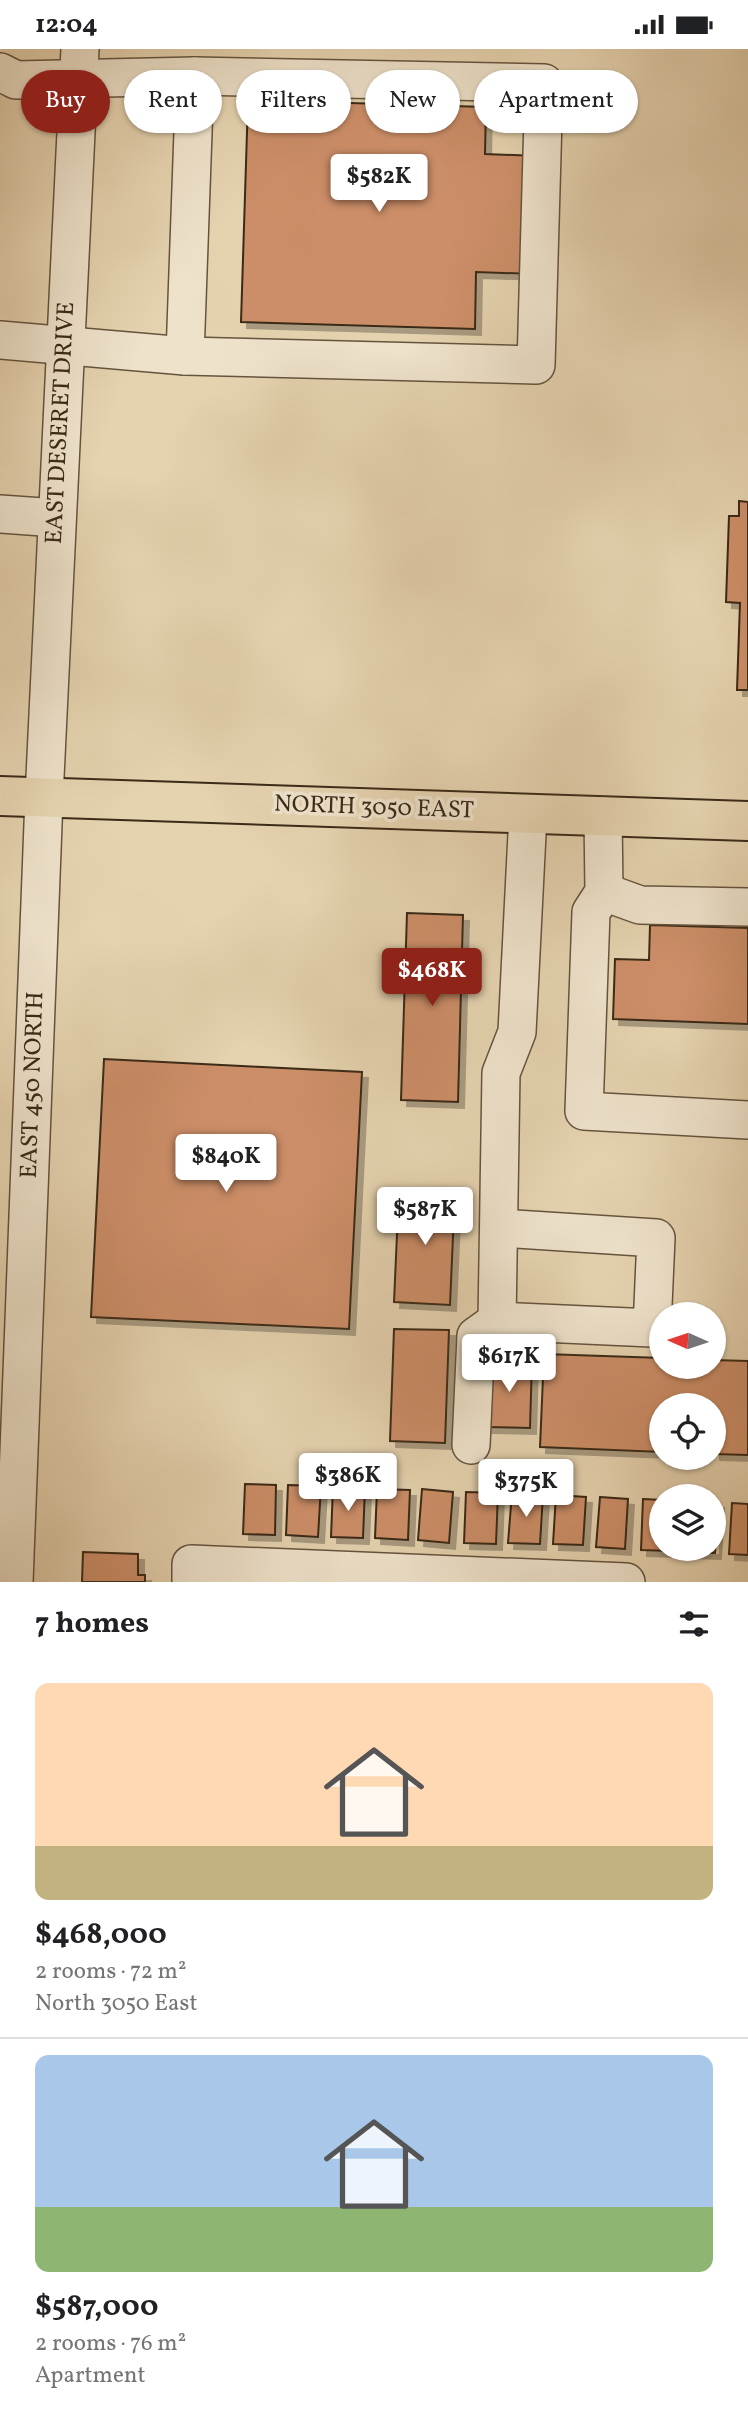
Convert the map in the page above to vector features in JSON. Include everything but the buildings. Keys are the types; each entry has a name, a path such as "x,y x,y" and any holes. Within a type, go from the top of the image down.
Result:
{"main road":[{"name":"NORTH 3050 EAST","path":"0,796 748,821"}],"street":[{"path":"0,72 16,80 79,64 137,70"},
{"name":"EAST DESERET DRIVE","path":"44,798 79,64"},
{"path":"0,340 185,356 536,365 544,83 222,77"},
{"path":"185,356 193,133"},
{"path":"0,514 57,517"},
{"name":"EAST 450 NORTH","path":"14,1582 44,798"},
{"path":"497,1321 501,1228 502,1073 517,1032 528,814"},
{"path":"603,816 604,892 592,912 584,1111 748,1120"},
{"path":"604,892 640,905 748,907"},
{"path":"471,1445 476,1336 497,1321 652,1328 656,1238 501,1228"},
{"path":"191,1582 191,1564 626,1582"}]}
